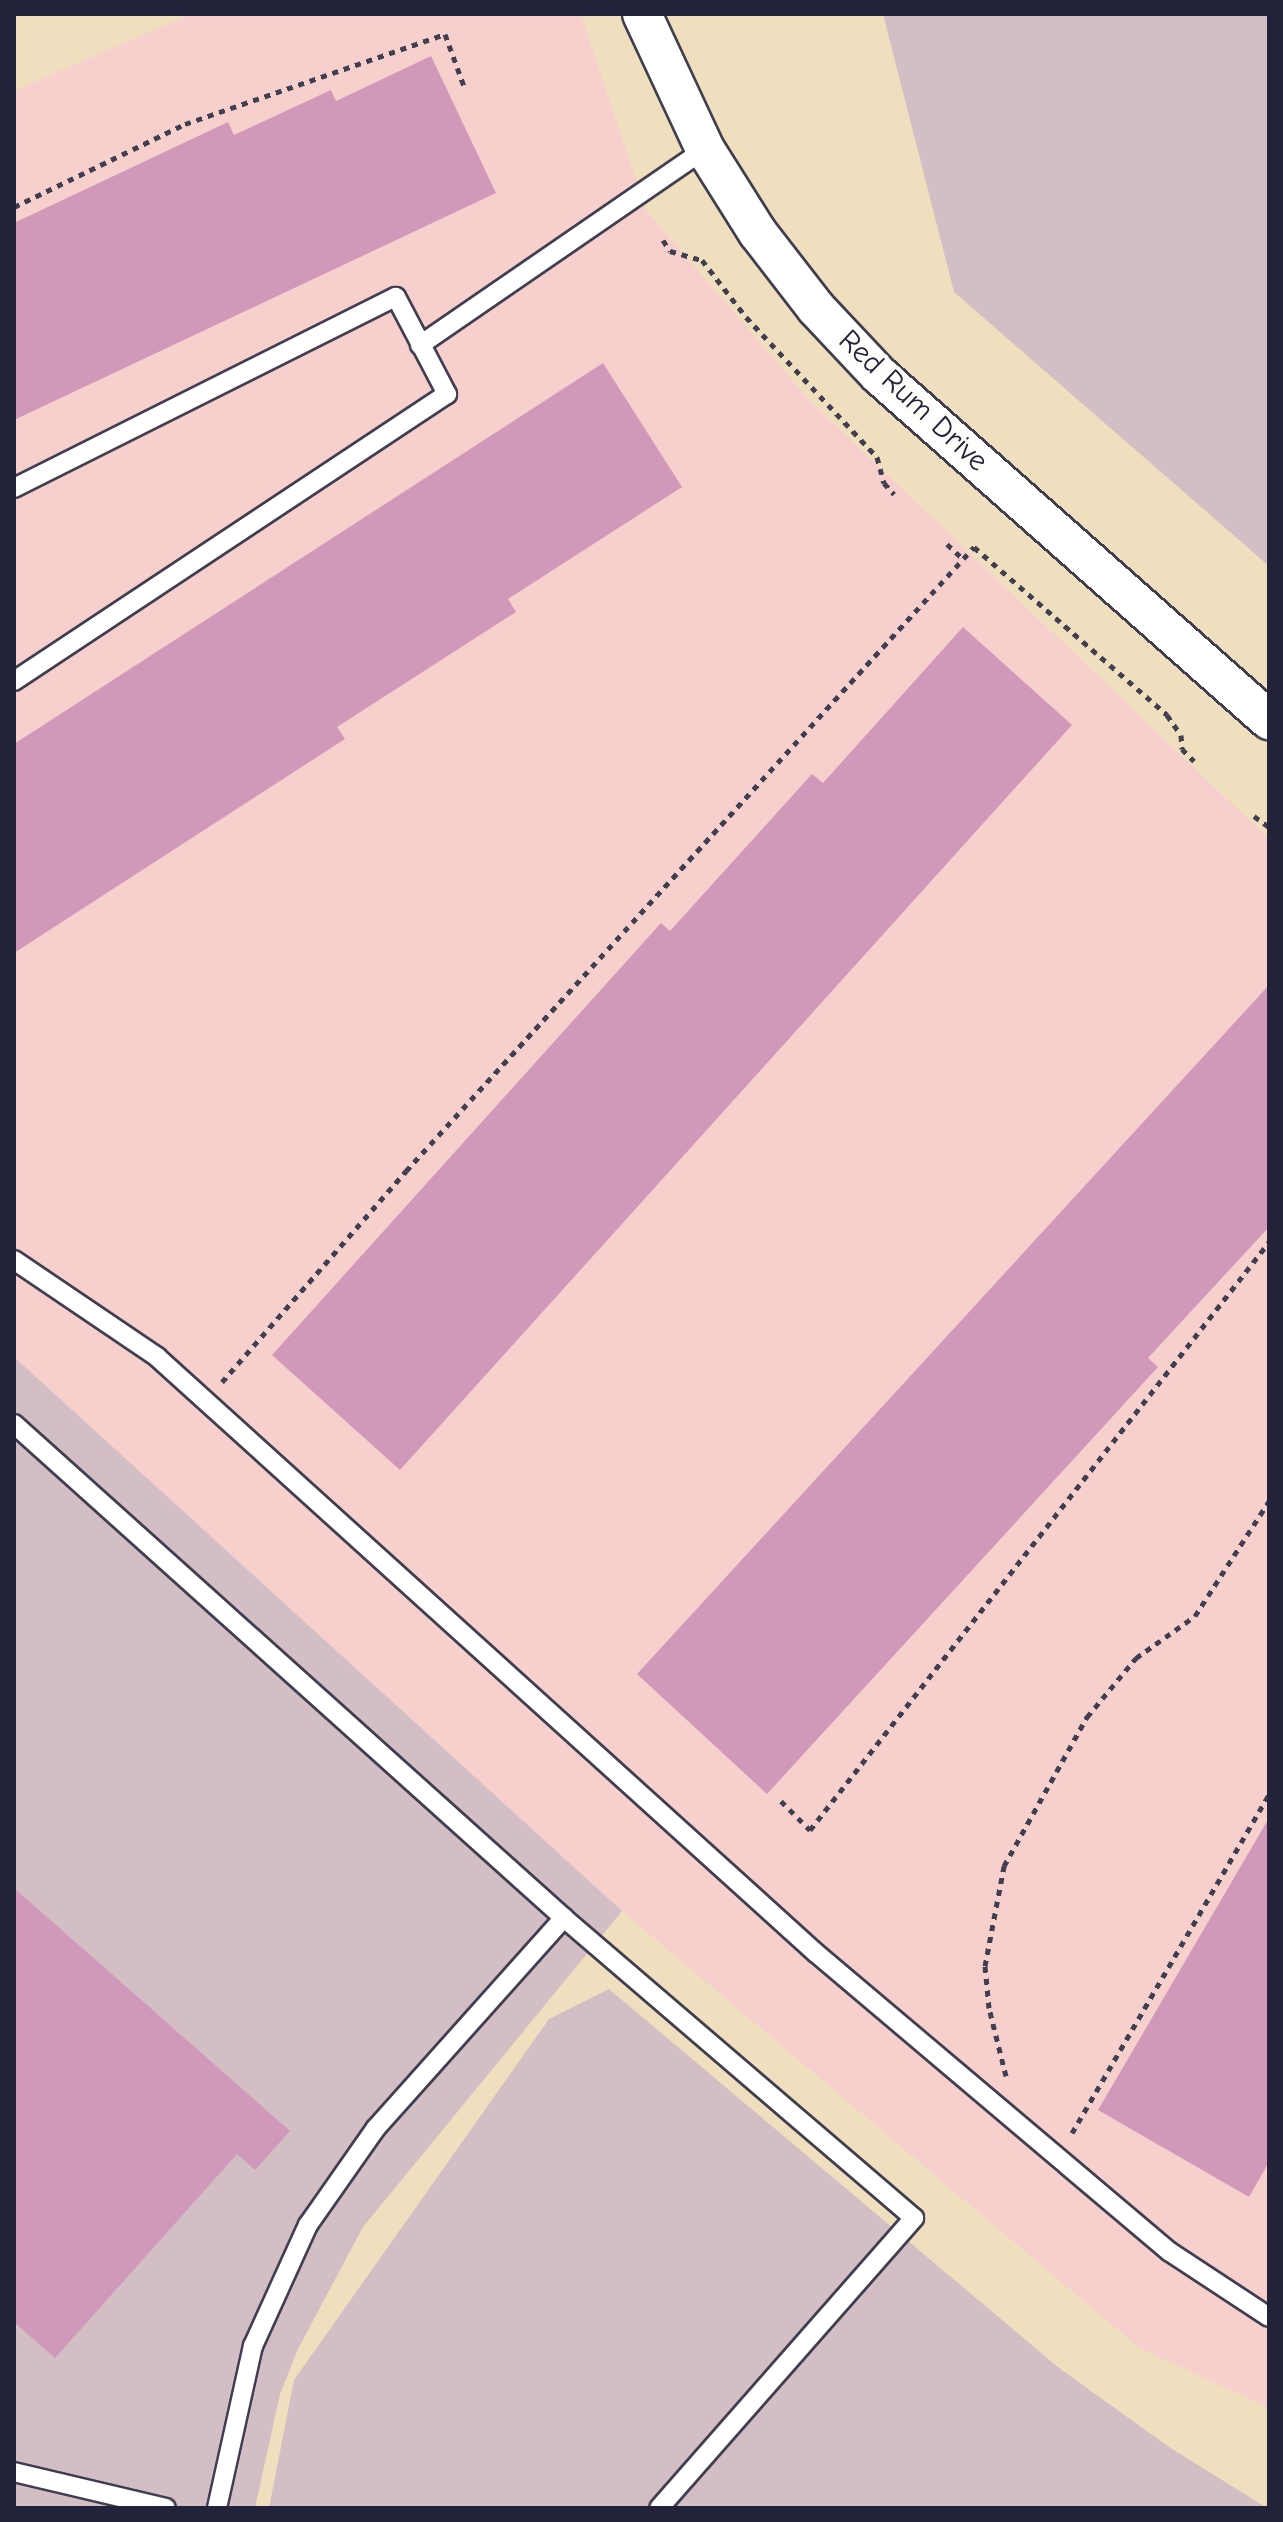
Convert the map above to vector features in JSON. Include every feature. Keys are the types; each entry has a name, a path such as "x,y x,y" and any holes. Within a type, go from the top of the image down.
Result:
{"street":[{"name":"Red Rum Drive","path":"642,14 705,149 758,233 816,308 879,375 1269,720"}],"lane":[{"path":"420,345 705,149"},
{"path":"14,488 396,297 447,394 14,681"},
{"path":"14,1260 157,1357 809,1946 1170,2252 1269,2317"},
{"path":"14,1424 564,1918 914,2218 659,2508"},
{"path":"217,2508 253,2346 308,2225 376,2128 564,1918"},
{"path":"14,2472 166,2508"}],"path":[{"path":"14,207 185,124 445,34 465,89"},
{"path":"663,240 670,251 702,260 746,317 877,457 884,483 894,494"},
{"path":"947,544 963,559"},
{"path":"205,1401 417,1159 974,547 987,553 1167,715 1181,735 1182,749 1194,761"},
{"path":"1254,816 1269,827"},
{"path":"781,1801 810,1830 1269,1242"},
{"path":"1018,2123 989,2008 985,1966 1004,1866 1087,1717 1136,1658 1195,1616 1269,1501"},
{"path":"1058,2157 1269,1795"}],"shaded area":[{"path":"191,14 581,14 646,210 811,402 1269,839 1269,2408 1138,2347 14,1397 14,91"},
{"path":"883,14 1269,14 1269,566 954,292"},
{"path":"14,1357 622,1911 363,2227 298,2349 280,2394 255,2508 14,2508"},
{"path":"609,1989 1059,2368 1169,2447 1267,2508 269,2508 294,2380 549,2019"}],"building":[{"path":"431,56 496,193 14,420 14,223 228,122 234,135 331,90 336,101"},
{"path":"603,363 682,487 508,599 516,612 337,727 345,739 14,953 14,744"},
{"path":"963,627 1072,725 400,1470 272,1355 661,923 670,931 812,774 823,783"},
{"path":"1269,985 1269,1227 1148,1358 1158,1367 767,1794 637,1674"},
{"path":"1269,1818 1269,2162 1249,2197 1098,2110"},
{"path":"14,1888 290,2131 255,2170 237,2154 55,2358 14,2322"}]}
